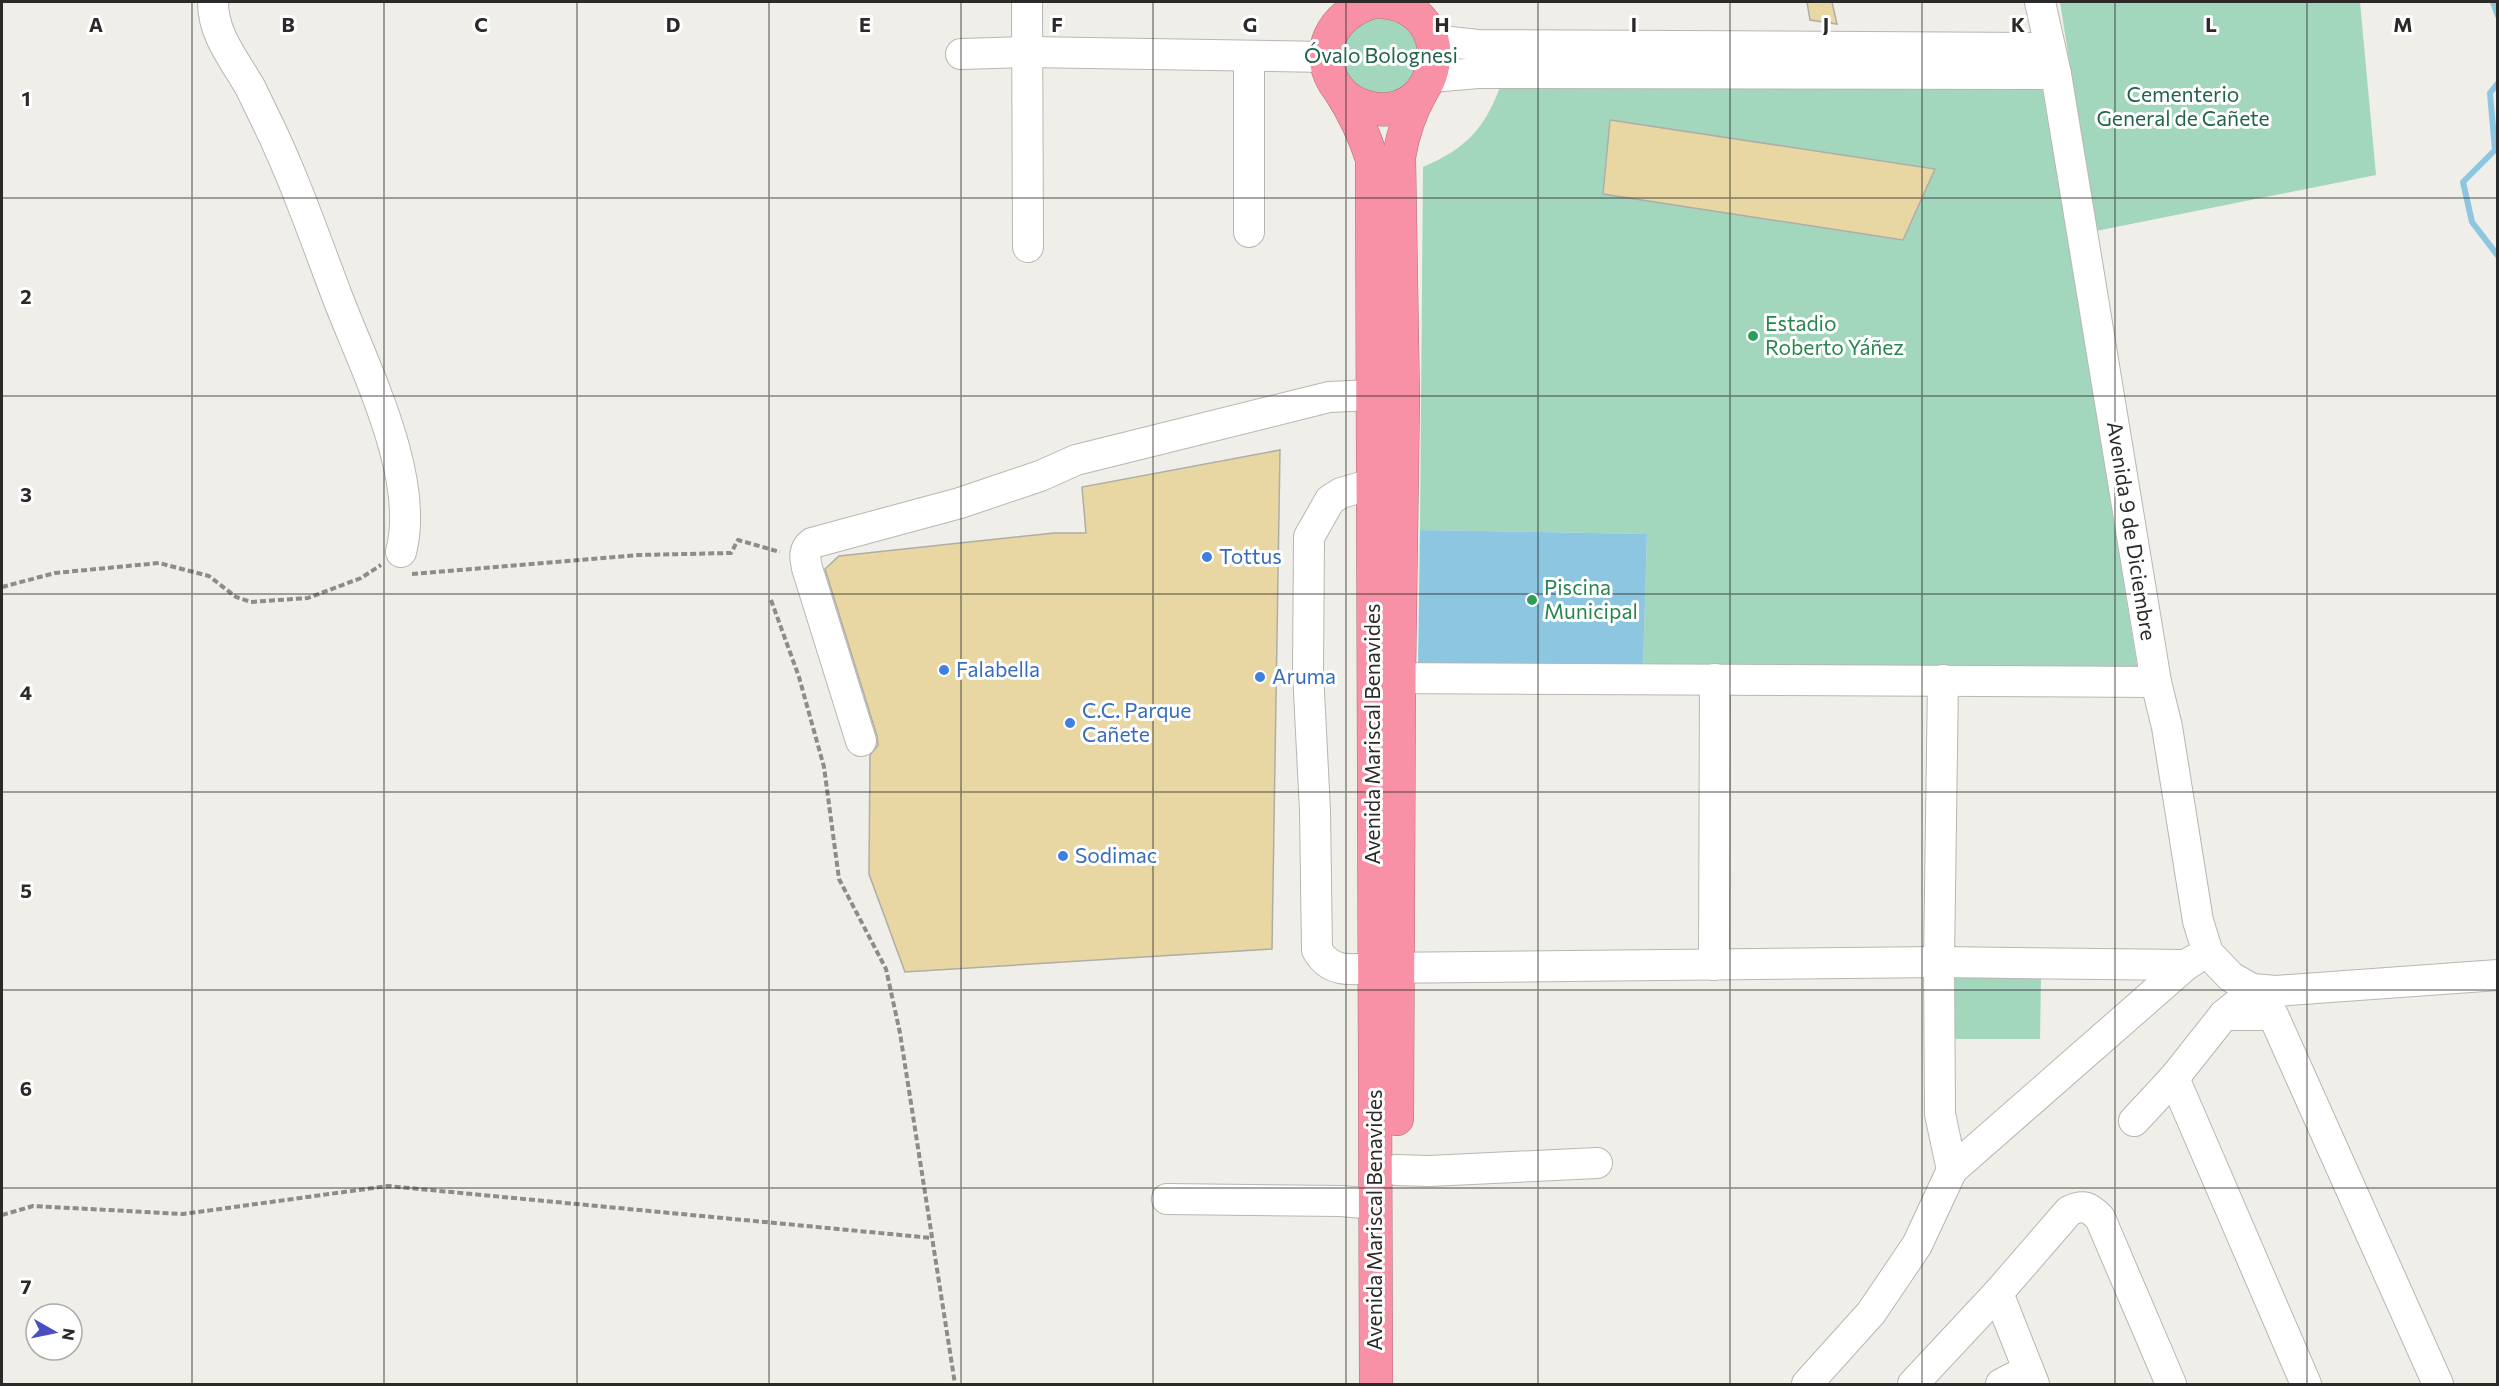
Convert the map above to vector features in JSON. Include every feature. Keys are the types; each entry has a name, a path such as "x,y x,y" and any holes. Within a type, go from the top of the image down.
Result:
{"highway":[{"path":"1373,2 1346,10 1329,36 1326,57 1330,76 1340,91 1358,105 1381,110 1404,105 1426,84 1435,59 1423,22 1413,11 1395,3 1383,2"},
{"name":"Avenida Mariscal Benavides","path":"1376,1384 1375,1204 1386,969 1387,397 1399,157 1410,111 1426,84"},
{"name":"Avenida Mariscal Benavides","path":"1340,91 1354,113 1372,159 1387,397 1372,484 1386,678"},
{"name":"Avenida Mariscal Benavides","path":"1386,969 1396,1170 1398,1384"}],"street":[{"path":"213,2 213,18 218,33 250,88 276,141 306,210 337,297 381,402 399,470 406,532 401,552"},
{"path":"1028,2 1028,247"},
{"name":"Avenida 9 de Diciembre","path":"2040,2 2053,61 2198,921 2197,959 2252,989"},
{"path":"1423,22 1478,45 2053,61"},
{"path":"961,54 1028,52 1326,57"},
{"path":"1249,56 1249,232"},
{"path":"1426,84 1478,73 2053,61"},
{"path":"861,741 807,568 806,547 812,543 960,503 1040,476 1076,460 1329,397 1387,397"},
{"path":"1372,484 1341,493 1330,500 1309,537 1308,672 1315,811 1317,950 1322,959 1346,971 2197,959"},
{"path":"1386,678 2156,682"},
{"path":"1714,965 1715,679"},
{"path":"1943,680 1939,962 1940,1114 1952,1170"},
{"path":"1807,1384 1871,1313 1917,1245 1952,1170 2197,959"},
{"path":"2134,1121 2174,1078 2224,1015 2252,989 2302,991 2498,975"},
{"path":"2224,1015 2273,1015 2438,1384"},
{"path":"2174,1078 2306,1384"},
{"path":"1396,1170 1429,1171 1597,1163"},
{"path":"1167,1199 1341,1201 1375,1204"},
{"path":"1913,1384 1998,1293 2069,1211 2079,1206 2089,1207 2100,1218 2171,1384"},
{"path":"1998,1293 2031,1377 2001,1384"}],"path":[{"path":"771,600 799,677 824,767 839,879 886,969 900,1033 955,1384"},
{"path":"2,1215 33,1206 183,1214 388,1186 932,1238"}],"green space":[{"name":"Cementerio General de Cañete","path":"2060,2 2360,2 2376,175 2096,231"},
{"name":"Óvalo Bolognesi","path":"1373,14 1412,28 1421,68 1394,95 1356,90 1341,68 1342,41 1349,29"},
{"name":"Estadio Roberto Yáñez","path":"1500,87 2044,88 2138,671 1643,668 1647,534 1420,530 1423,167 1450,153 1471,136 1487,115"},
{"path":"1943,977 2041,978 2040,1039 1942,1039"}],"water":[{"name":"Piscina Municipal","path":"1420,530 1647,534 1643,668 1418,667"}],"building":[{"path":"1807,2 1832,2 1837,24 1810,20"},
{"path":"1610,120 1935,169 1903,240 1603,194"},
{"name":"C.C. Parque Cañete","path":"1280,450 1272,949 905,972 869,874 870,755 878,745 877,736 825,569 839,556 1054,533 1086,533 1082,487"}],"waterway":[{"path":"2493,2 2498,16"},
{"path":"2498,83 2490,93 2495,150 2463,182 2472,222 2498,256"}],"place":[{"name":"Estadio Roberto Yáñez","path":"1753,336"},
{"name":"Tottus","path":"1207,557"},
{"name":"Piscina Municipal","path":"1532,600"},
{"name":"Falabella","path":"944,670"},
{"name":"Aruma","path":"1260,677"},
{"name":"C.C. Parque Cañete","path":"1070,723"},
{"name":"Sodimac","path":"1063,856"}]}
